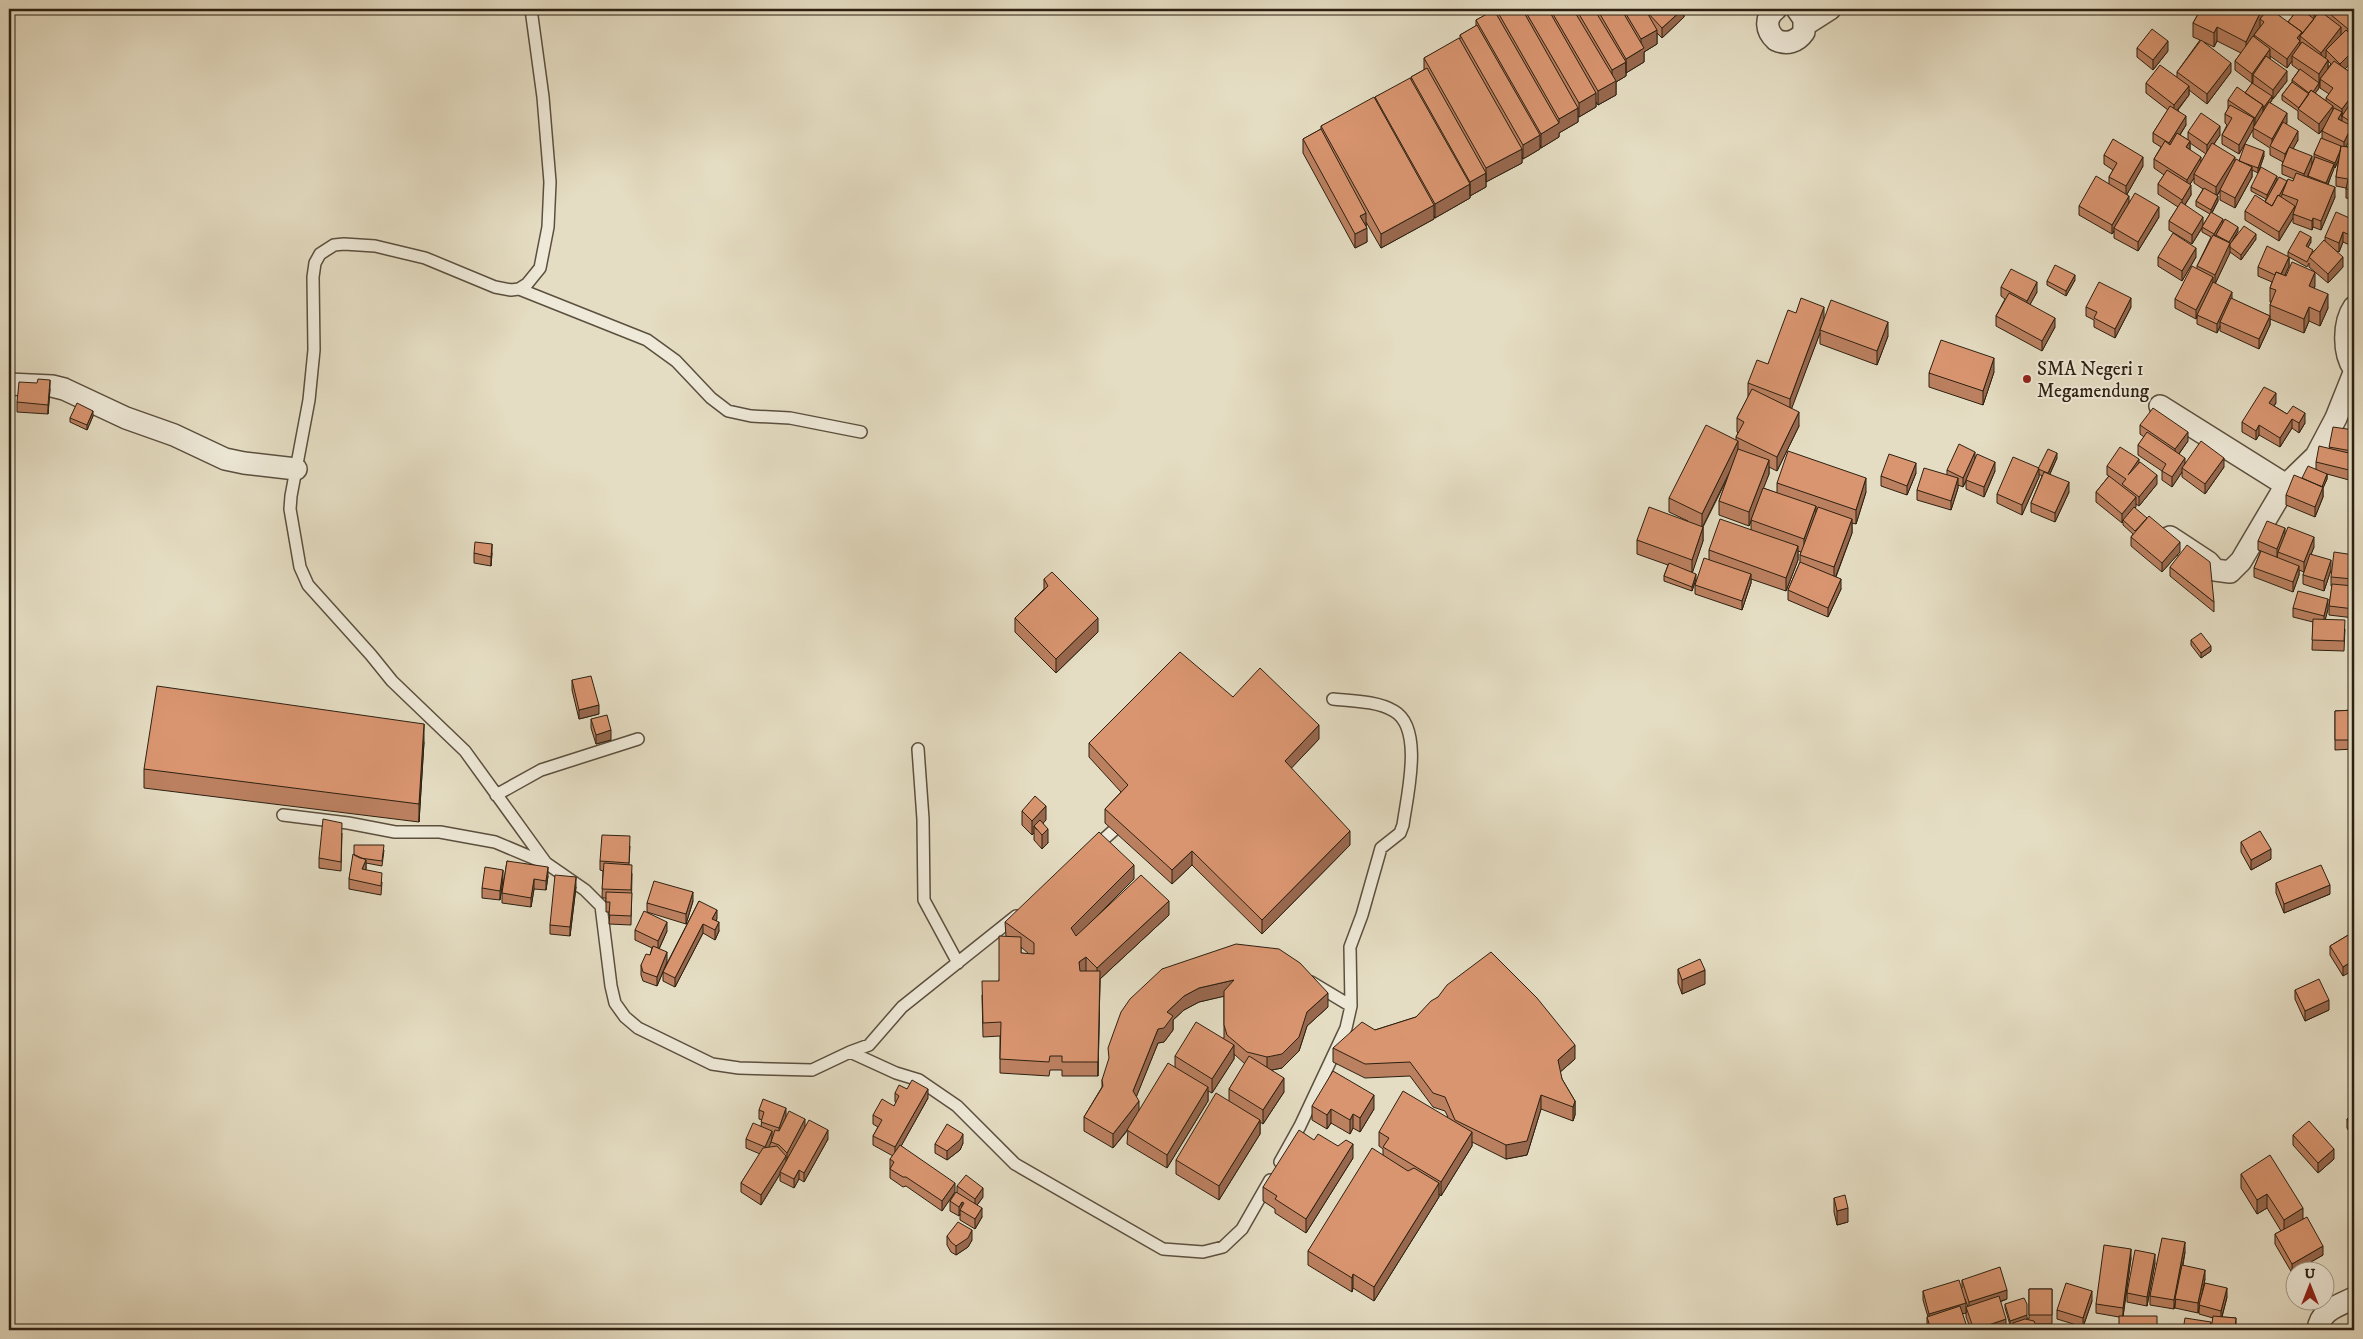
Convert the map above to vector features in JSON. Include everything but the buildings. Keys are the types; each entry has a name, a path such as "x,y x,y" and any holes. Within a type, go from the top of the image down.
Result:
{"street":[{"path":"1776,9 1768,17 1768,30 1776,40 1782,43 1795,41 1800,37 1801,17 1830,9"},
{"path":"2354,307 2347,323 2346,338 2349,356 2354,369"},
{"path":"2170,537 2208,562 2215,570 2230,572 2241,561 2286,486 2316,456 2336,418 2354,373"},
{"path":"9,384 52,386 64,389 126,418 174,435 225,459 296,469"},
{"path":"2160,406 2286,486"},
{"path":"2318,1330 2321,1317 2327,1311 2354,1298"}],"lane":[{"path":"519,289 527,284 540,268 546,246 550,212 547,129 531,9"},
{"path":"546,863 465,752 392,681 371,654 308,585 300,567 290,509 292,484 304,435 312,366 313,277 315,263 327,248 344,244 398,251 438,263 495,287 519,289 647,340 676,361 711,398 728,411 751,416 790,418 861,432"},
{"path":"850,1052 896,1073 919,1080 957,1106 1015,1164 1163,1249 1203,1252 1223,1247 1242,1229 1300,1126 1346,1028 1351,1006 1350,947 1362,915 1381,848 1395,837 1403,825 1410,765 1410,736 1404,719 1395,711 1381,705 1333,699"},
{"path":"496,795 558,764 638,739"},
{"path":"918,749 923,819 924,900 958,963"},
{"path":"283,815 348,823 395,832 440,832 495,842 546,863 585,890 601,906 611,986 615,1003 625,1016 638,1028 712,1064 739,1068 812,1070 869,1045 902,1008 1028,906"},
{"path":"1085,856 1113,831"},
{"path":"1311,982 1327,989 1351,1006"}],"place":[{"name":"SMA Negeri 1 Megamendung","path":"2027,379"}]}
